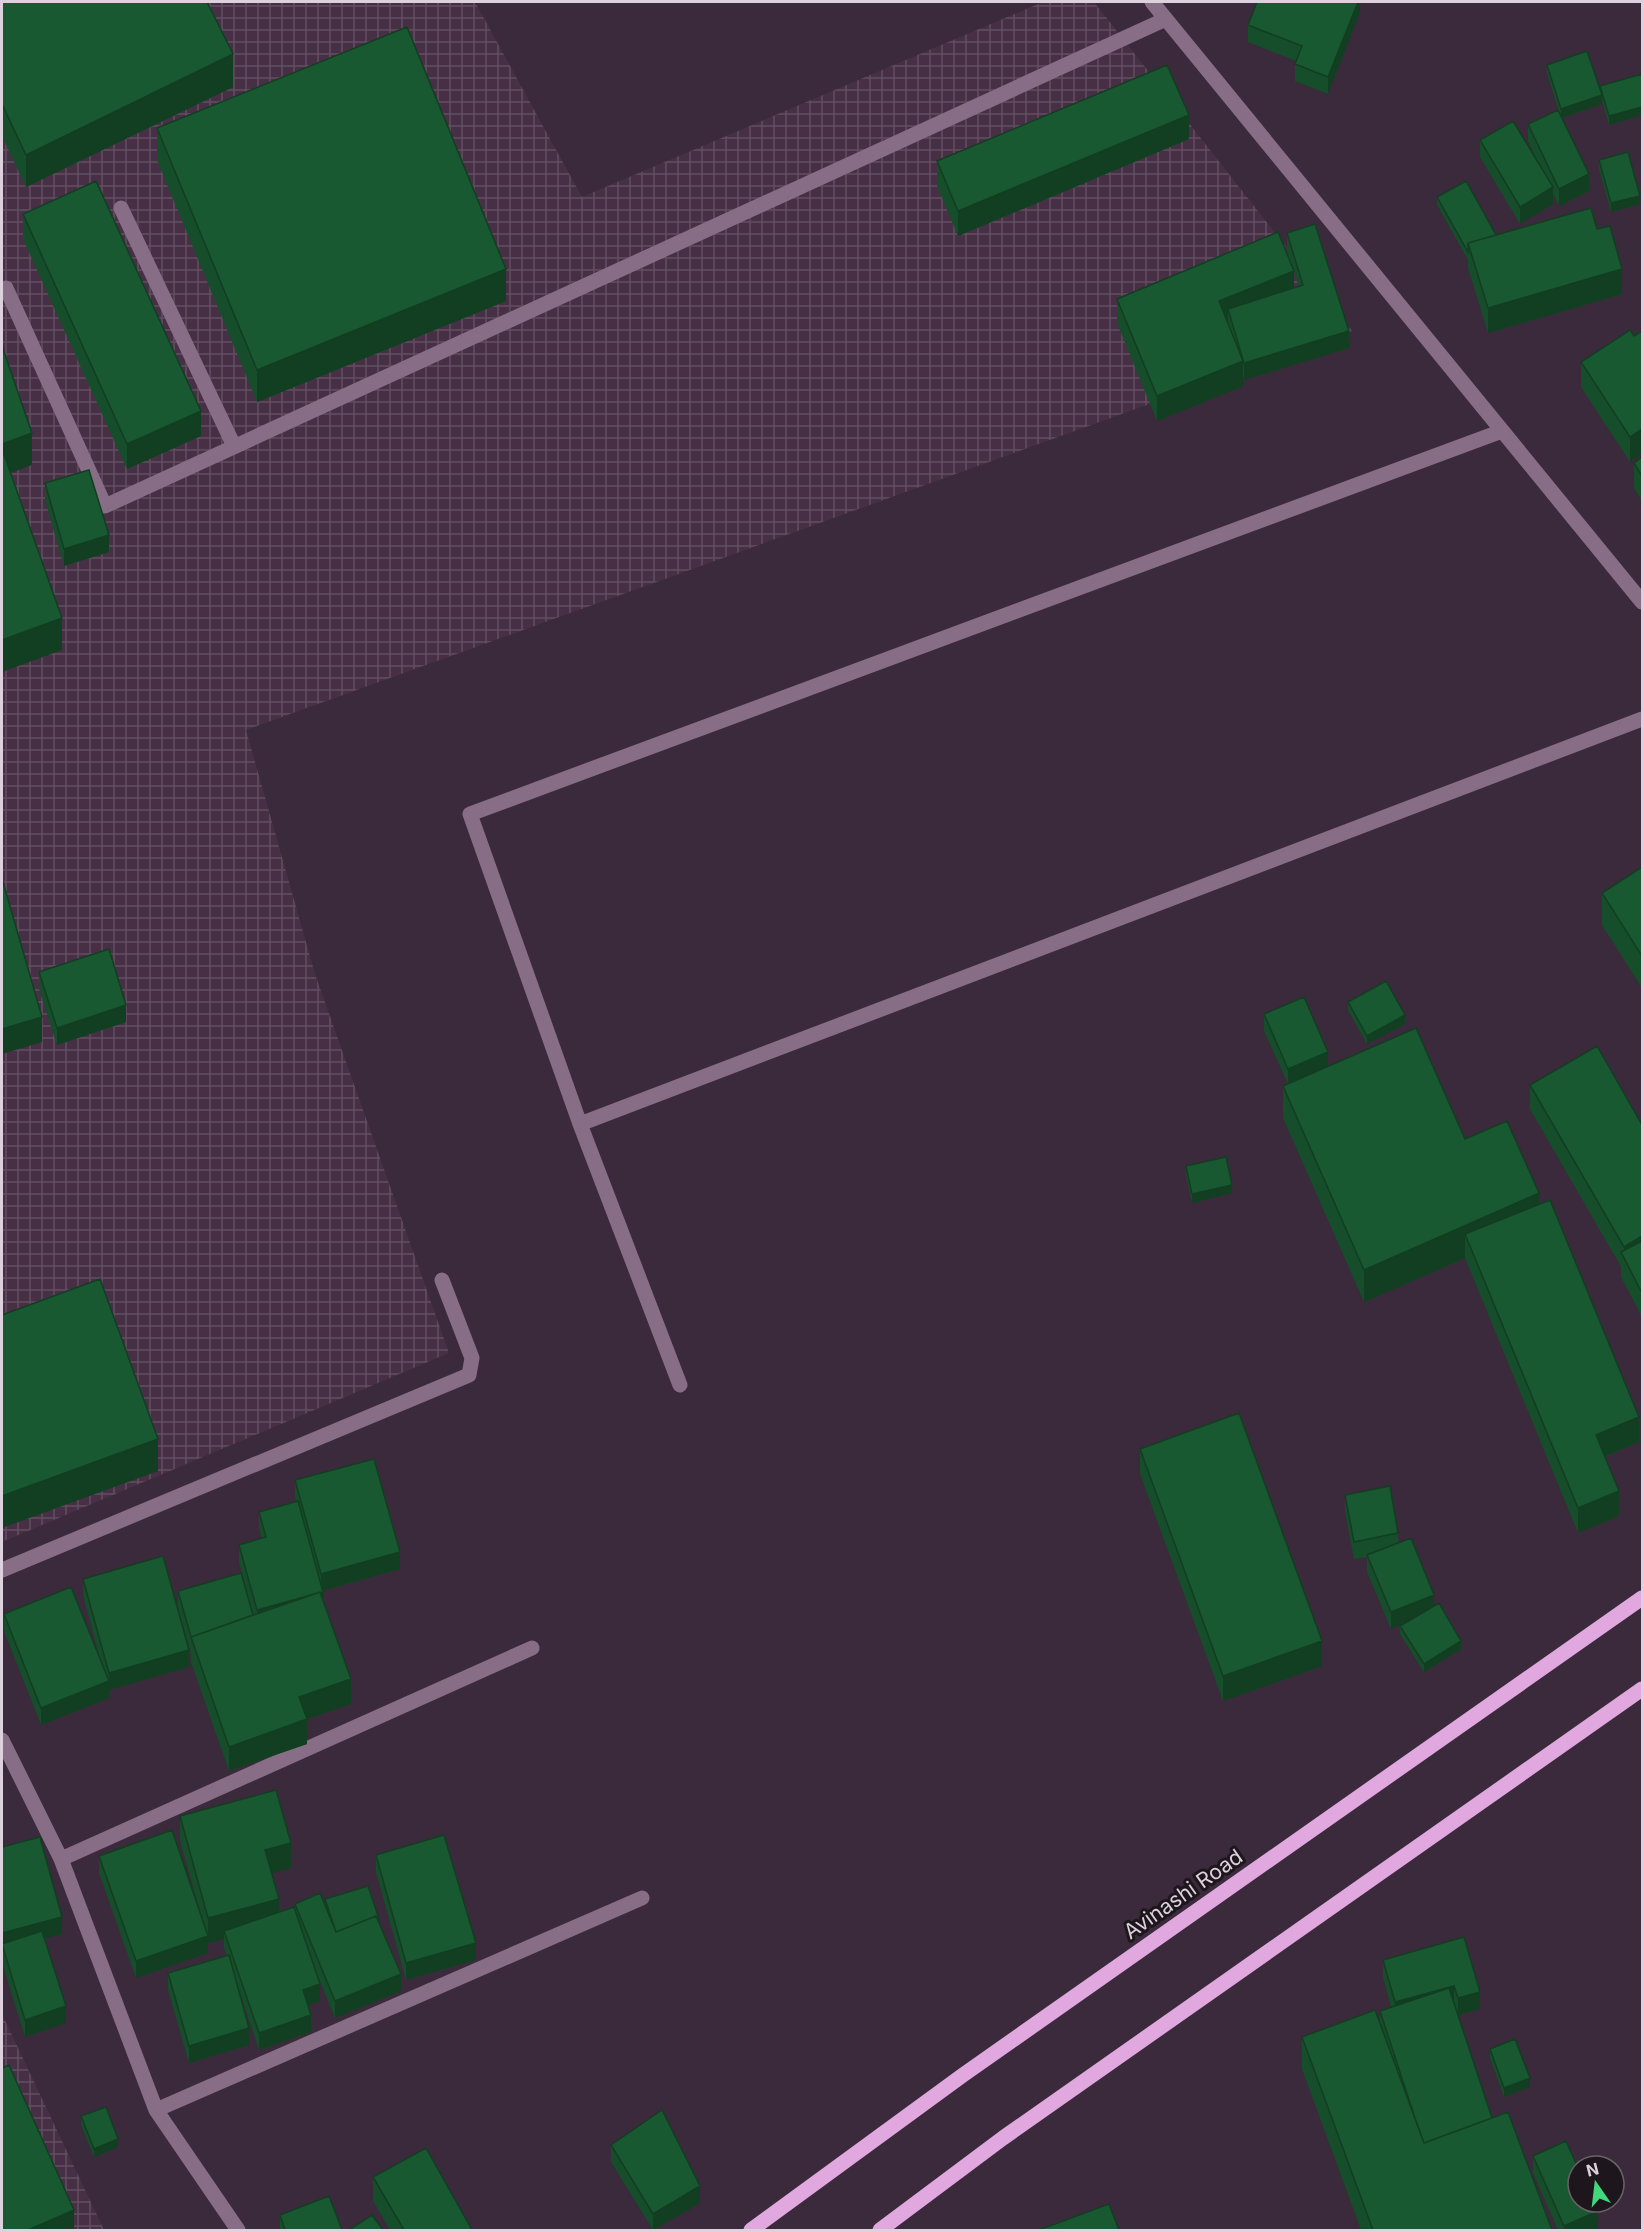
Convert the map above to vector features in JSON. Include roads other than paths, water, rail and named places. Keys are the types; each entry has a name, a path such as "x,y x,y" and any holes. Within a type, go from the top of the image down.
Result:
{"main road":[{"name":"Avinashi Road","path":"751,2230 963,2075 1642,1598"},
{"path":"880,2230 1003,2138 1642,1689"}],"street":[{"path":"1152,2 1642,602"},
{"path":"2,289 6,288 105,506 1166,18"},
{"path":"121,208 234,446"},
{"path":"680,1385 580,1124 470,814 1502,430"},
{"path":"580,1124 1642,719"},
{"path":"2,1570 469,1375 472,1358 442,1280"},
{"path":"61,1859 532,1648"},
{"path":"2,1740 61,1859 156,2110 238,2230"},
{"path":"156,2110 642,1898"}]}
